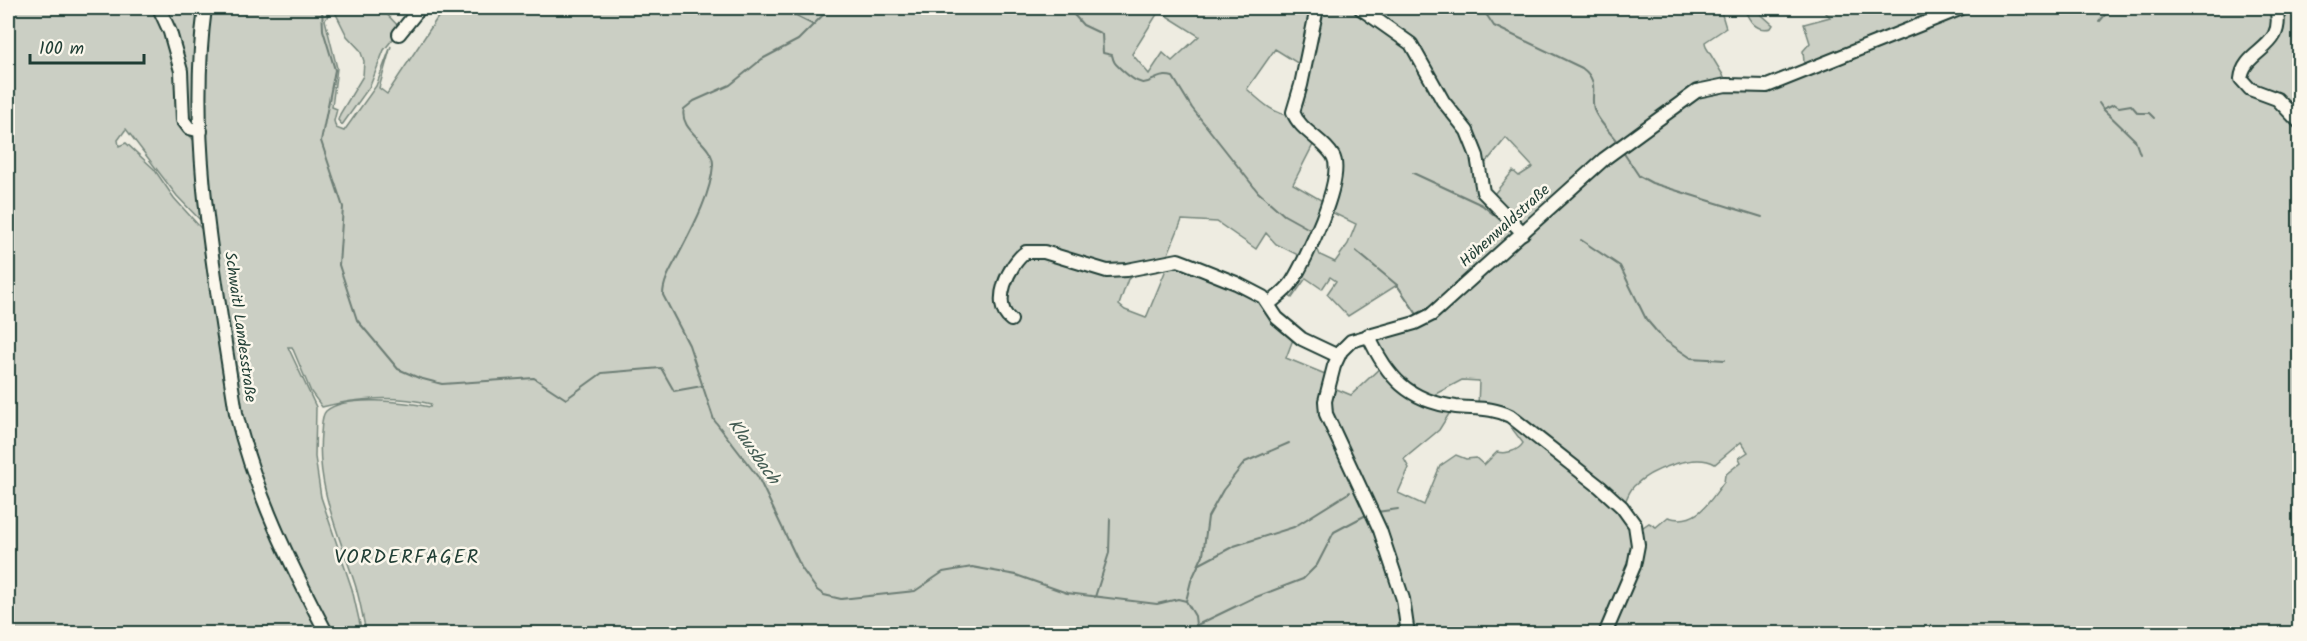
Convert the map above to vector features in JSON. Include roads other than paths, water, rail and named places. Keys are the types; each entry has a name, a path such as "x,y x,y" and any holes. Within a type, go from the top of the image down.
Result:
{"street":[{"path":"159,8 170,32 181,71 183,120 189,128 201,131"},
{"name":"Schwaitl Landesstraße","path":"205,8 200,59 201,131 210,228 236,413 242,442 264,507 327,633"},
{"path":"399,34 420,8"},
{"path":"1269,304 1285,291 1298,271 1318,226 1336,176 1333,156 1297,121 1293,112 1302,85 1317,8"},
{"path":"1360,8 1411,44 1443,101 1467,131 1476,156 1483,192 1523,233"},
{"name":"Höhenwaldstraße","path":"1338,356 1350,341 1408,325 1431,315 1612,153 1697,91 1726,85 1767,86 1962,8"},
{"path":"2276,8 2278,24 2274,38 2245,65 2241,82 2250,89 2274,97 2300,123"},
{"path":"1011,320 1004,310 1005,285 1013,265 1030,250 1107,271 1178,260 1236,283 1263,297 1277,318 1302,339 1338,356 1326,389 1326,414 1380,530 1403,599 1408,633"},
{"path":"1368,335 1386,368 1402,388 1425,399 1456,407 1493,409 1510,416 1593,481 1628,513 1636,531 1636,559 1605,633"}],"waterway":[{"path":"322,8 323,30 335,70 321,141 343,207 339,265 357,320 398,369 442,384 534,378 566,399 602,373 661,368 674,391 702,386"},
{"path":"791,8 794,15 814,25"},
{"name":"Klausbach","path":"830,8 798,40 762,59 730,85 694,101 684,109 686,124 712,157 712,176 696,221 669,273 663,295 689,345 714,420 758,477 802,569 817,590 824,595 841,599 915,591 943,572 972,567 1016,575 1067,593 1157,604 1178,599 1186,601 1195,616 1197,634"},
{"path":"1068,8 1083,25 1102,34 1103,53 1112,55 1116,64 1132,78 1145,83 1159,77 1173,77 1192,108 1258,192 1284,215 1311,230"},
{"path":"1482,8 1494,26 1582,68 1593,84 1595,112 1618,143"},
{"path":"2099,22 2111,8"},
{"path":"2099,103 2103,109 2114,104 2119,107 2131,105 2138,113 2149,113 2154,118"},
{"path":"2103,109 2135,140 2140,154"},
{"path":"1623,152 1639,176 1652,183 1762,217"},
{"path":"1413,173 1482,205 1510,228"},
{"path":"1581,240 1620,266 1646,319 1663,339 1691,358 1725,360"},
{"path":"1356,251 1397,285 1418,316"},
{"path":"1186,601 1191,581 1203,555 1208,517 1223,490 1245,462 1289,443"},
{"path":"1200,564 1234,546 1294,527 1350,492"},
{"path":"1377,512 1398,509"},
{"path":"1197,625 1251,599 1303,579 1317,565 1334,532 1368,514"},
{"path":"1095,597 1109,553 1110,519"}],"district":[{"name":"VORDERFAGER","path":"407,558"}]}
